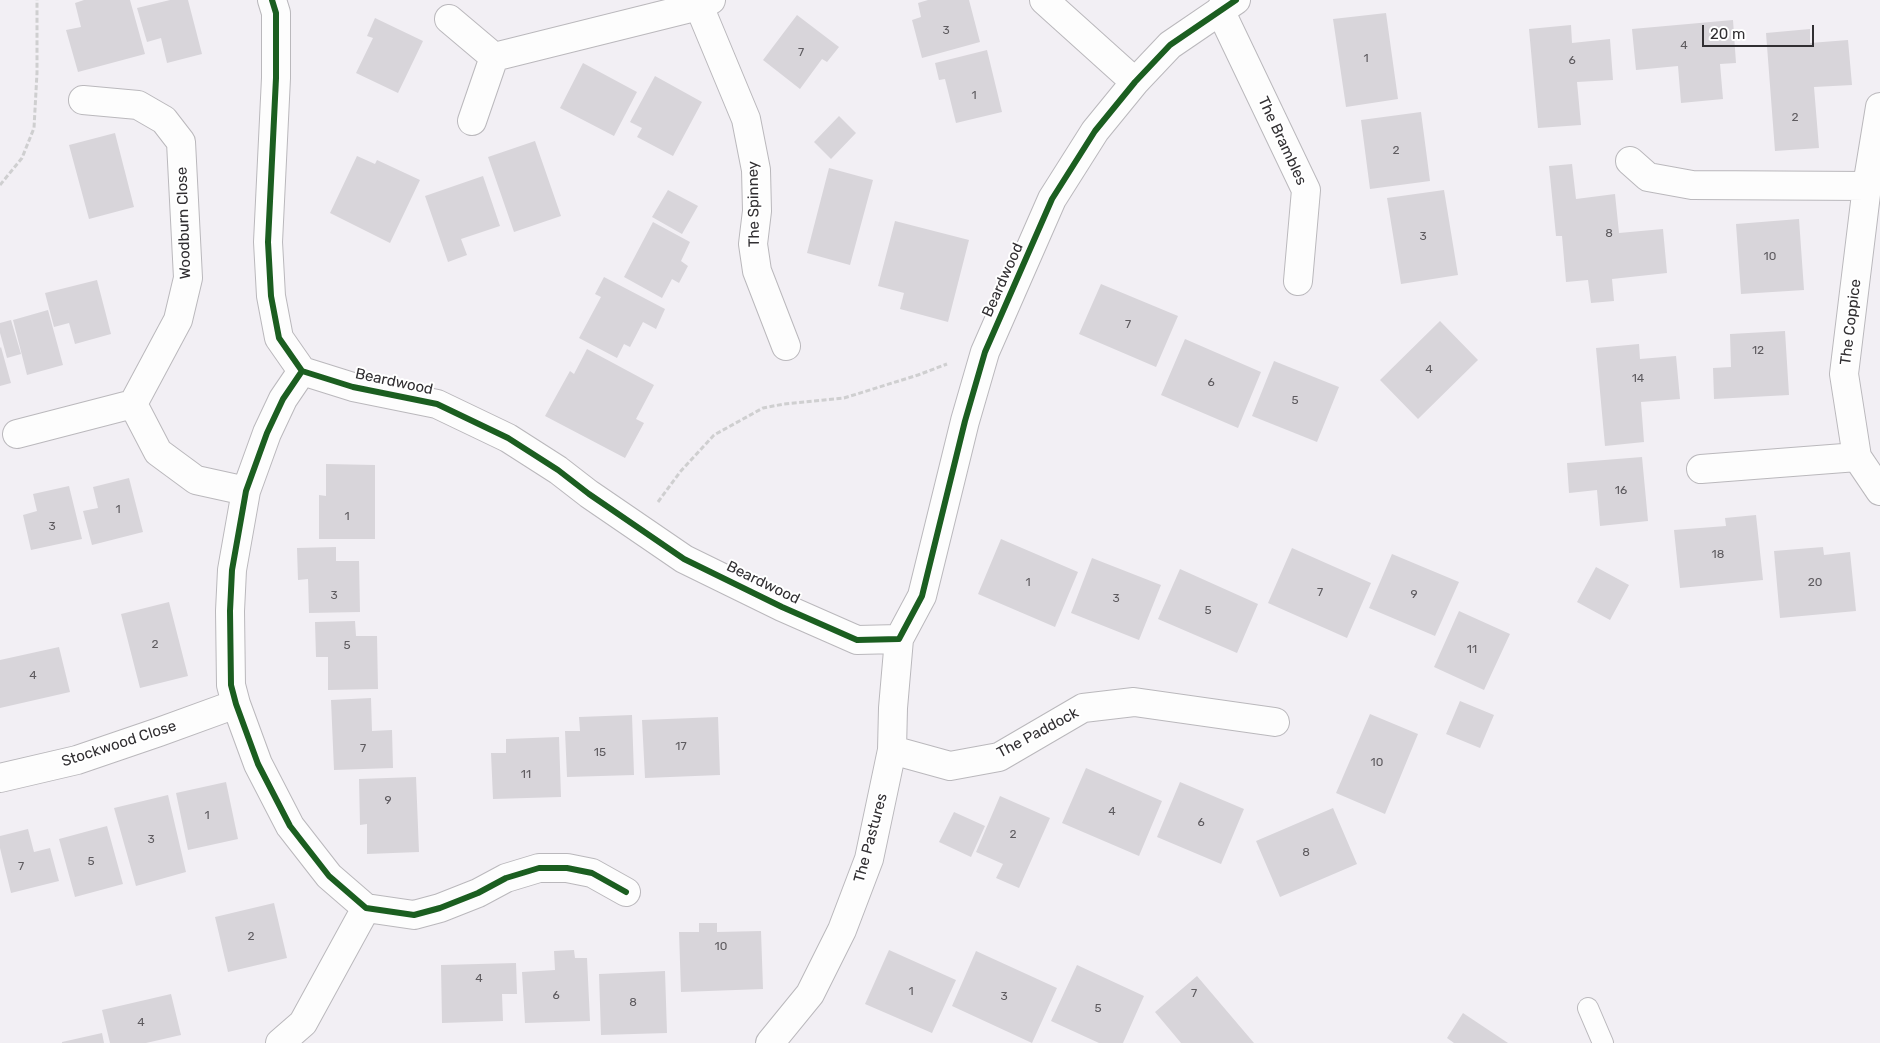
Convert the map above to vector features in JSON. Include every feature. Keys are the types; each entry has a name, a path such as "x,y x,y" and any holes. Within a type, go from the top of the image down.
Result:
{"street":[{"path":"272,0 276,14 276,69 268,242 270,296 279,338 302,371 283,399 268,432 246,491 232,570 231,685 258,764 290,826 329,876 366,908 414,915 440,908 478,893 506,878 539,868 567,868 592,873 626,892"},
{"path":"1044,0 1135,82"},
{"name":"The Spinney","path":"494,57 705,3 746,118 756,170 757,211 754,244 757,271 786,346"},
{"name":"Beardwood","path":"302,371 353,387 438,404 508,438 558,470 684,559 782,607 857,640 899,639 922,596 965,421 985,352 1052,199 1096,131 1135,82 1170,45 1228,5"},
{"name":"The Brambles","path":"1228,5 1306,190 1298,281"},
{"path":"449,19 494,57 472,121"},
{"name":"Woodburn Close","path":"83,100 138,106 164,120 181,142 188,278 178,320 133,404"},
{"name":"The Coppice","path":"1880,107 1867,186 1844,374 1857,457 1880,491"},
{"path":"1630,161 1648,177 1692,185 1867,186"},
{"path":"17,434 133,404 158,452 196,480 246,491"},
{"path":"1701,469 1857,457"},
{"name":"The Pastures","path":"781,1040 810,994 842,930 869,860 892,750 893,708 899,639"},
{"name":"The Paddock","path":"892,750 950,766 999,757 1083,708 1134,702 1275,722"},
{"name":"Stockwood Close","path":"0,778 76,760 236,704"},
{"path":"280,1043 303,1022 366,908"}],"lane":[{"path":"1588,1008 1603,1043"}],"path":[{"path":"0,185 22,158 34,128 37,73 37,0"},
{"path":"642,531 655,506 680,472 714,435 763,408 844,398 918,375 957,359 985,352"}],"building":[{"path":"84,0 130,0 145,54 78,72 66,30 81,27 75,3"},
{"path":"170,0 188,0 202,54 167,63 161,38 147,42 137,8"},
{"path":"928,0 969,0 980,42 922,58 912,20 921,17 918,3"},
{"path":"1386,13 1398,99 1346,107 1333,19"},
{"path":"797,15 839,47 827,62 822,59 800,89 763,60"},
{"path":"375,18 423,41 398,93 356,73 373,38 367,36"},
{"path":"1733,20 1736,63 1720,64 1723,99 1681,103 1678,66 1636,70 1632,29"},
{"path":"1571,25 1572,43 1610,39 1613,80 1577,82 1581,125 1538,128 1529,29"},
{"path":"1810,29 1810,43 1848,40 1852,85 1814,87 1819,148 1775,151 1766,33"},
{"path":"987,50 1002,112 956,123 945,79 939,80 935,63"},
{"path":"583,63 637,92 614,136 560,108"},
{"path":"655,76 702,102 673,156 637,137 642,128 630,122"},
{"path":"1421,112 1430,181 1370,189 1361,120"},
{"path":"839,116 856,133 831,159 814,142"},
{"path":"115,133 134,207 89,219 69,145"},
{"path":"535,141 561,216 514,232 488,157"},
{"path":"357,156 375,164 377,160 420,180 390,243 330,213"},
{"path":"1572,164 1576,199 1615,194 1619,233 1663,229 1667,273 1612,279 1614,301 1591,303 1588,280 1566,282 1562,236 1556,236 1549,166"},
{"path":"829,168 873,180 850,265 807,253"},
{"path":"483,176 500,226 461,239 467,255 448,262 425,196"},
{"path":"668,190 698,206 682,234 652,217"},
{"path":"1444,190 1458,275 1401,284 1387,198"},
{"path":"1799,219 1804,290 1741,294 1736,224"},
{"path":"895,221 969,240 948,322 900,309 904,293 878,286"},
{"path":"653,222 690,242 681,261 688,266 679,283 672,279 662,298 624,277"},
{"path":"604,277 665,309 656,329 643,322 630,347 624,344 617,358 579,338 601,297 595,294"},
{"path":"97,280 111,334 75,344 69,323 54,327 45,293"},
{"path":"1101,284 1178,316 1156,367 1079,334"},
{"path":"48,310 63,365 27,375 13,320"},
{"path":"11,320 21,354 7,358 0,333 0,323"},
{"path":"1440,321 1478,360 1418,419 1380,380"},
{"path":"1785,331 1789,395 1714,399 1713,368 1731,367 1730,334"},
{"path":"1185,339 1261,372 1238,428 1161,395"},
{"path":"1639,344 1640,359 1676,356 1680,399 1641,402 1644,442 1605,446 1596,348"},
{"path":"0,348 11,383 0,386"},
{"path":"587,349 654,385 636,419 644,423 625,458 545,416 570,371 574,374"},
{"path":"1274,361 1339,387 1317,442 1252,416"},
{"path":"1642,457 1648,521 1600,526 1597,490 1569,493 1567,463"},
{"path":"326,464 375,465 375,539 319,539 319,495 326,496"},
{"path":"129,478 143,532 92,545 83,511 98,508 93,487"},
{"path":"69,486 82,539 31,550 23,515 37,511 33,494"},
{"path":"1756,515 1763,580 1680,588 1674,530 1726,526 1725,518"},
{"path":"1001,539 1078,572 1055,627 978,594"},
{"path":"336,547 336,561 359,561 360,612 309,613 308,579 298,580 297,548"},
{"path":"1823,547 1824,555 1850,552 1856,611 1780,618 1774,551"},
{"path":"1292,548 1371,583 1347,638 1268,603"},
{"path":"1392,554 1459,582 1435,636 1369,608"},
{"path":"1092,558 1161,585 1139,640 1071,613"},
{"path":"1596,567 1629,585 1610,620 1577,602"},
{"path":"1180,569 1258,604 1237,653 1158,619"},
{"path":"169,602 188,676 140,688 121,614"},
{"path":"1459,611 1510,634 1484,690 1434,667"},
{"path":"355,621 356,636 377,636 378,689 328,690 328,657 316,657 315,622"},
{"path":"59,647 70,692 0,708 0,660"},
{"path":"371,698 372,731 392,730 393,768 334,770 331,700"},
{"path":"1460,701 1494,715 1480,748 1446,734"},
{"path":"1370,714 1418,734 1385,814 1336,793"},
{"path":"632,715 634,775 567,777 565,731 580,731 579,717"},
{"path":"718,717 720,775 645,778 642,720"},
{"path":"559,737 561,797 493,799 491,753 506,753 506,739"},
{"path":"1086,768 1162,801 1139,856 1062,823"},
{"path":"416,777 419,852 367,854 367,824 360,825 359,779"},
{"path":"226,782 238,839 188,850 176,793"},
{"path":"1180,782 1244,809 1221,864 1157,837"},
{"path":"168,795 186,872 136,886 114,808"},
{"path":"1000,796 1050,818 1019,888 996,878 1003,864 976,852"},
{"path":"1333,808 1357,864 1280,897 1256,841"},
{"path":"954,812 985,826 971,857 939,842"},
{"path":"107,826 123,884 75,897 59,839"},
{"path":"28,829 34,852 50,848 59,881 11,893 0,848 0,836"},
{"path":"274,903 287,958 228,972 215,917"},
{"path":"699,923 717,923 717,932 761,931 763,989 681,992 679,932 699,932"},
{"path":"574,950 575,958 587,958 590,1021 525,1023 522,972 555,970 554,951"},
{"path":"889,950 956,980 932,1033 865,1004"},
{"path":"976,951 1057,988 1032,1043 952,1006"},
{"path":"516,963 517,994 502,994 503,1021 442,1023 441,965"},
{"path":"1077,965 1144,996 1123,1043 1099,1043 1051,1021"},
{"path":"665,971 667,1033 601,1035 599,974"},
{"path":"1197,976 1254,1043 1181,1043 1155,1012"},
{"path":"171,994 181,1035 146,1043 110,1043 102,1010"},
{"path":"1463,1013 1508,1043 1454,1043 1447,1038"},
{"path":"102,1033 104,1043 62,1043 62,1042"}],"cycle path":[{"path":"272,0 276,13 276,78 268,242 271,296 279,338 302,371 353,387 437,404 508,438 558,470 589,494 684,559 782,607 857,640 899,639 922,596 965,421 985,352 1052,199 1095,131 1135,82 1170,45 1236,0"},
{"path":"302,371 283,399 267,433 246,491 232,570 230,611 231,685 236,704 258,764 290,826 329,876 366,908 414,915 440,908 478,893 506,878 539,868 567,868 592,873 626,892"}]}
